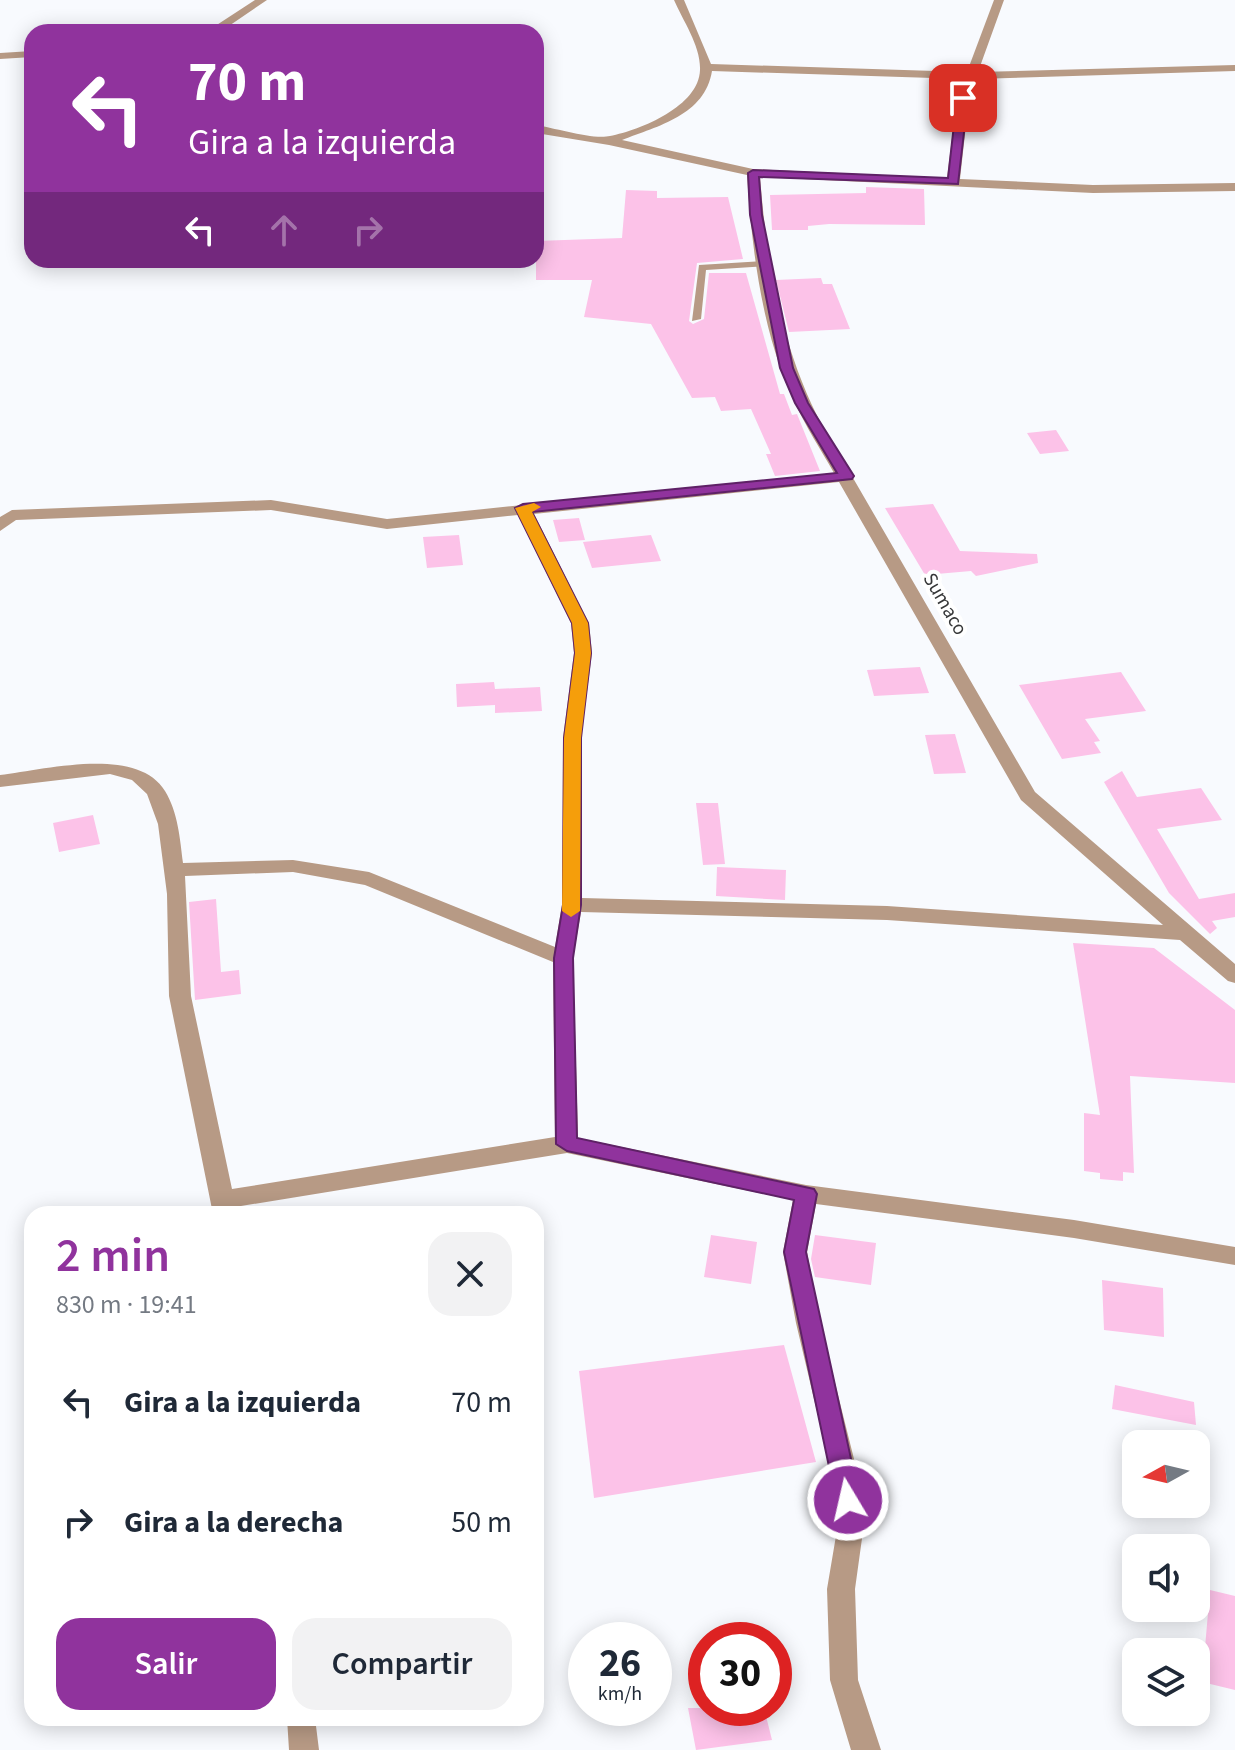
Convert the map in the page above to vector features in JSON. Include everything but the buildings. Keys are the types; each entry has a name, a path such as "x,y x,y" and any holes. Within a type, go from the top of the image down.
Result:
{"street":[{"path":"224,24 262,0"},
{"path":"609,141 697,99 704,89 706,67 679,0"},
{"path":"953,182 963,98 999,0"},
{"path":"0,56 24,54"},
{"path":"706,67 970,76 1235,68"},
{"path":"544,130 609,141 753,173 1093,189 1235,187"},
{"name":"Sumaco","path":"753,173 756,215 786,368 802,403 847,476 1028,796 1235,976"},
{"path":"4,517 271,505 387,524 847,476"},
{"path":"523,508 580,623 583,653 572,738 572,905 563,958 567,1144"},
{"path":"0,781 110,768 139,776 156,792 164,813 174,870 180,996 224,1206"},
{"path":"174,870 293,866 369,879 563,958"},
{"path":"572,905 887,913 1182,933"},
{"path":"229,1206 567,1144 806,1194 1074,1229 1235,1256"},
{"path":"806,1194 795,1252 845,1475 851,1524 841,1589 844,1680 866,1750"},
{"path":"302,1726 304,1750"}],"lane":[{"path":"696,319 702,267 766,264"}],"slow traffic":[{"path":"534,507 523,508 580,623 583,653 572,738 571,911"}],"route":[{"path":"848,1500 795,1252 806,1194 567,1144 563,958 572,905 572,738 583,653 580,623 523,508 847,476 802,403 786,368 777,335 756,215 753,173 953,182 963,98"}]}
